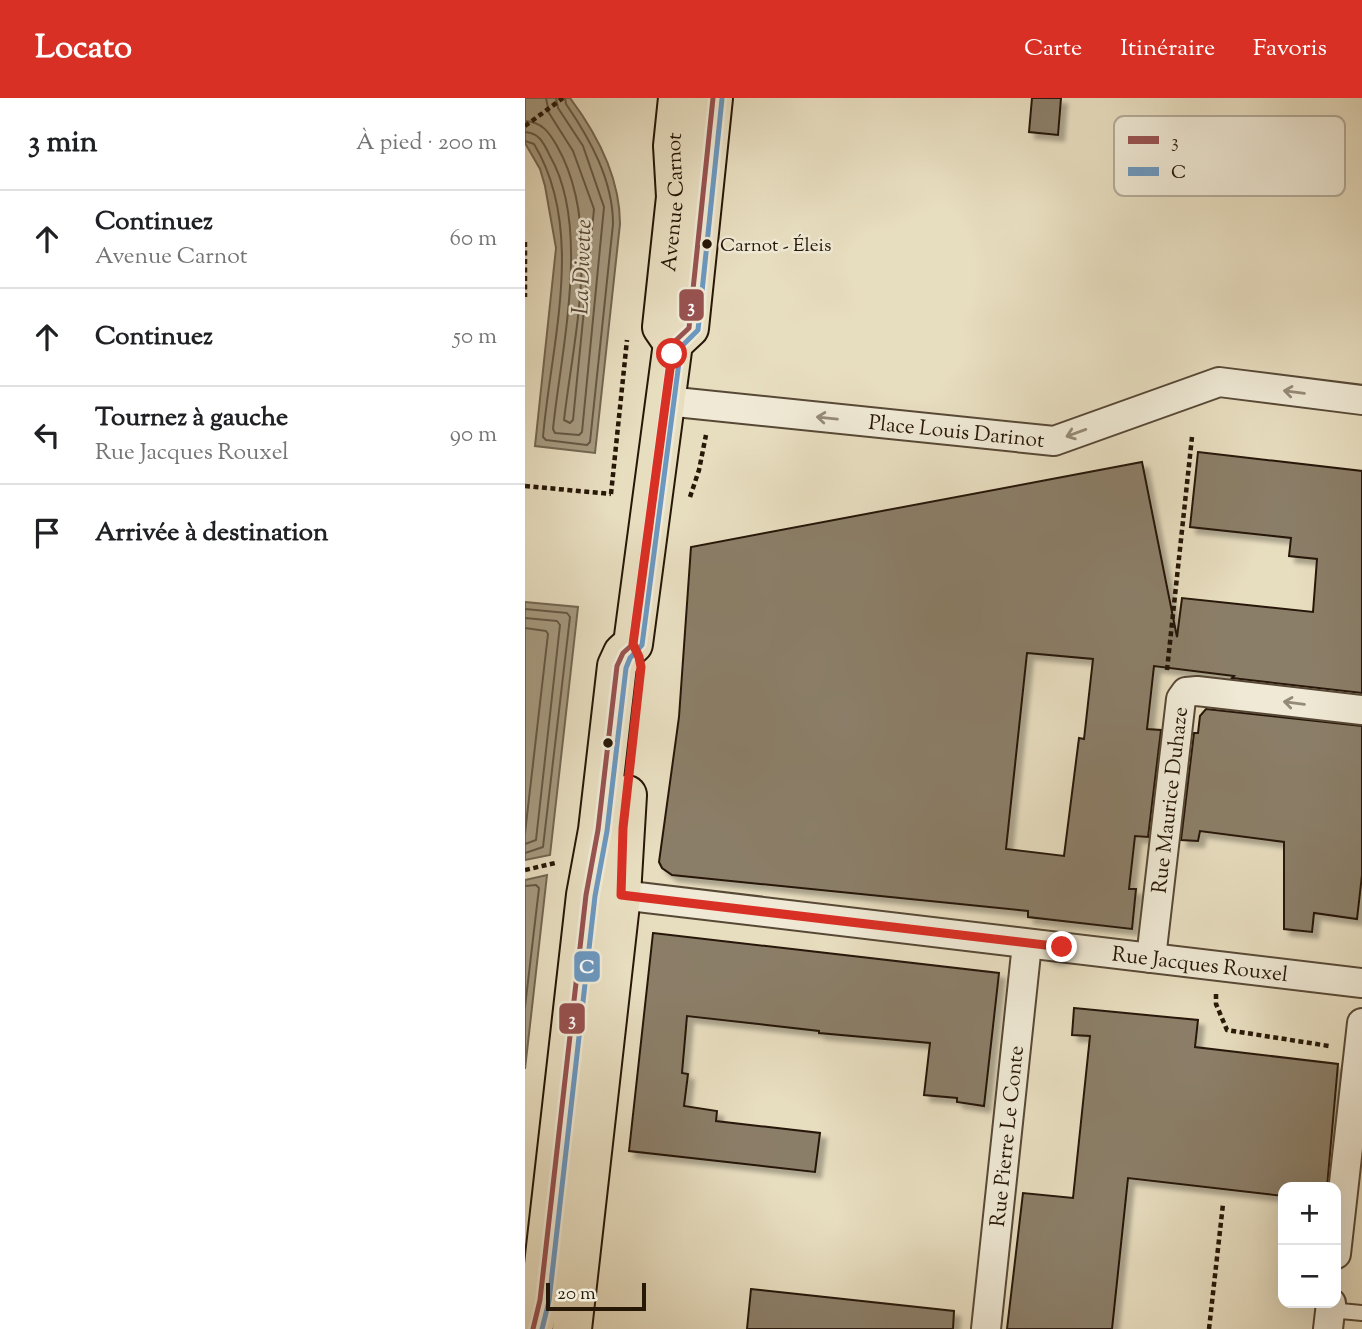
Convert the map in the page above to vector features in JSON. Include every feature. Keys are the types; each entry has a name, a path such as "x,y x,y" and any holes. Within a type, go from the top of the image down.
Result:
{"main road":[{"name":"Avenue Carnot","path":"673,343 662,327 676,197 673,146 678,98"},
{"name":"Avenue Carnot","path":"533,1329 540,1300 586,895 578,855 617,666 623,653 633,644 673,343 689,328 697,174 713,98"},
{"path":"572,1329 621,895 623,828 641,667 633,644"}],"street":[{"name":"Place Louis Darinot","path":"666,401 1053,441 1219,382 1362,400"},
{"name":"Rue Maurice Duhaze","path":"1151,958 1181,698 1186,692 1197,691 1362,710"},
{"name":"Rue Jacques Rouxel","path":"621,895 1362,983"},
{"name":"Rue Pierre Le Conte","path":"986,1329 1027,944"},
{"path":"1337,1245 1362,1023"}],"lane":[{"path":"555,1329 598,950 578,855"},
{"path":"1330,1314 1362,1313"}],"path":[{"path":"525,127 563,98"},
{"path":"525,242 525,298"},
{"path":"1167,673 1192,437"},
{"path":"525,486 653,496"},
{"path":"525,870 578,855"},
{"path":"1217,983 1216,1004 1227,1030 1332,1046"},
{"path":"1209,1329 1223,1204"}],"water":[{"name":"La Divette","path":"525,98 570,98 598,142 616,190 620,224 595,453 535,446 556,248 540,169 525,143"},
{"path":"525,602 578,607 550,855 525,860"},
{"path":"547,875 525,1069 525,880"}],"building":[{"path":"1032,98 1061,98 1058,135 1029,132"},
{"path":"1198,452 1362,471 1362,693 1154,666 1147,729 1161,730 1148,837 1135,836 1129,889 1136,889 1132,929 1028,917 1028,911 672,875 662,868 659,862 679,717 691,547 1142,462 1177,637 1182,598 1313,612 1317,559 1289,556 1291,538 1190,527","holes":["1027,653 1093,659 1084,739 1079,738 1064,856 1006,849"]},
{"path":"1206,709 1362,726 1362,875 1357,919 1314,913 1312,932 1284,929 1284,842 1200,831 1198,841 1181,840 1194,733 1198,733 1200,716"},
{"path":"653,933 999,973 984,1106 957,1102 957,1098 924,1095 930,1043 819,1033 687,1016 682,1073 688,1074 684,1106 717,1111 716,1121 820,1133 815,1172 629,1151"},
{"path":"1074,1008 1198,1020 1195,1047 1338,1064 1327,1182 1278,1182 1278,1195 1128,1178 1112,1329 1007,1329 1023,1193 1073,1198 1090,1036 1072,1035"},
{"path":"751,1289 954,1311 953,1329 747,1329"}],"transit line":[{"name":"3","path":"533,1329 540,1300 586,895 598,830 617,666 623,653 633,644 673,343 689,328 713,98"},
{"name":"C","path":"542,1329 549,1301 595,896 607,831 626,668 630,658 642,645 681,347 698,330 722,99"}],"place":[{"name":"Carnot - Éleis","path":"707,244"}],"route":[{"path":"672,354 633,644 641,667 623,828 621,895 1062,947"}]}
